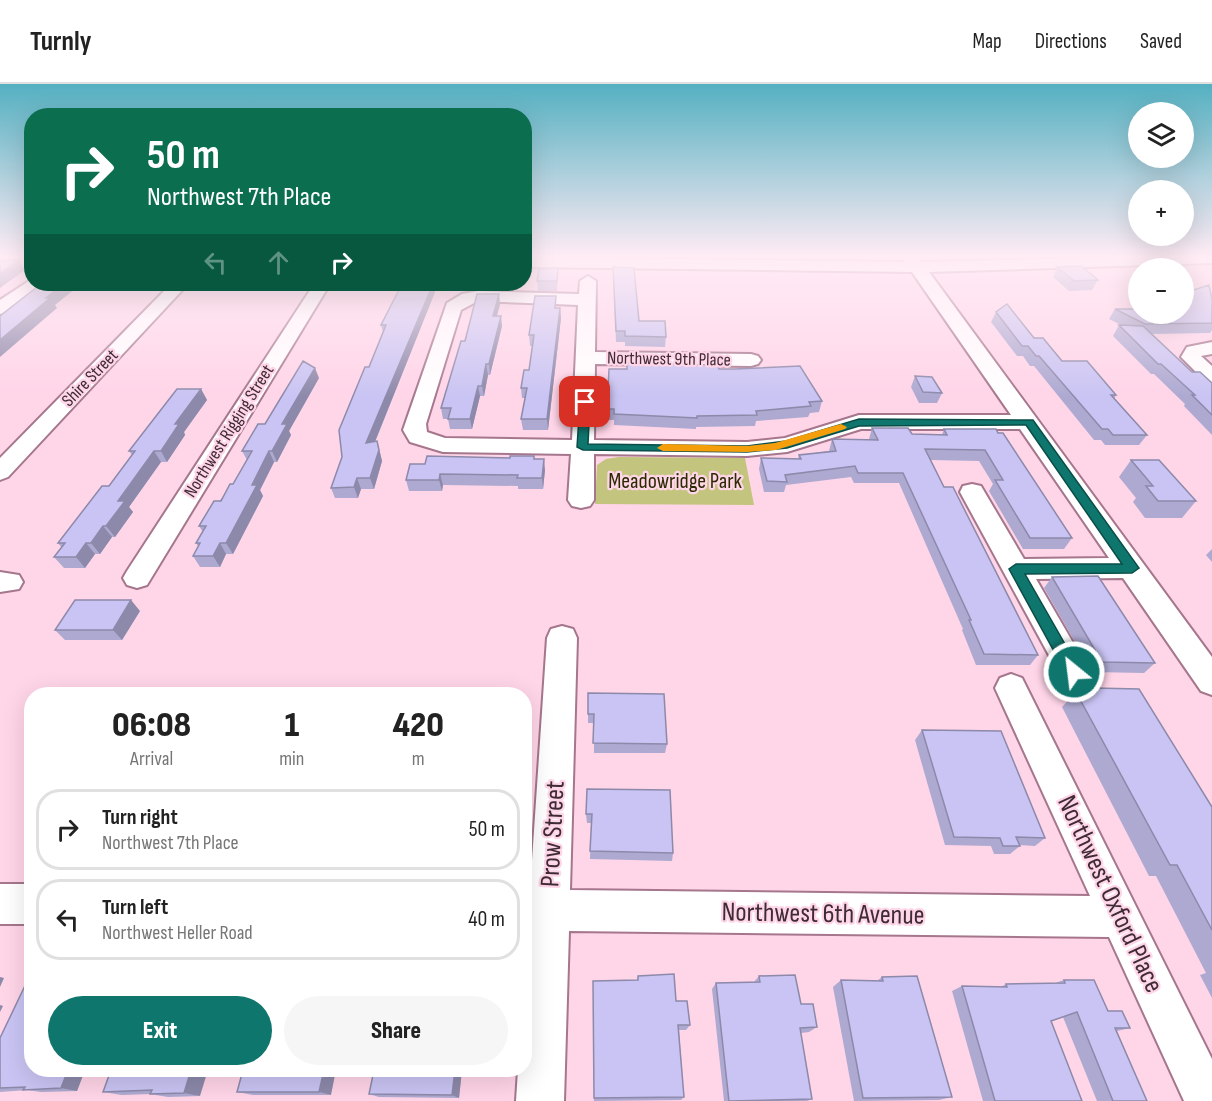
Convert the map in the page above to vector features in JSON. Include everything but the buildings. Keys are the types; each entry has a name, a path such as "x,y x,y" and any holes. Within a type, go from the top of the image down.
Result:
{"street":[{"name":"Shire Street","path":"0,472 162,302"},
{"name":"Northwest Rigging Street","path":"137,578 310,302"},
{"path":"461,302 453,307 414,430 417,437 434,444 747,449 787,445 859,422 1029,422"},
{"path":"581,500 587,302"},
{"path":"943,302 1211,682"},
{"path":"1212,348 1194,351 1191,357 1212,377"},
{"name":"Northwest 9th Place","path":"587,358 751,360"},
{"path":"972,492 1074,672"},
{"path":"1016,569 1132,568"},
{"name":"Prow Street","path":"540,1101 537,910 562,638"},
{"name":"Northwest Oxford Place","path":"1011,688 1208,1101"},
{"path":"0,904 24,904"},
{"name":"Northwest 6th Avenue","path":"537,910 1120,917"}],"green space":[{"name":"Meadowridge Park","path":"619,457 745,458 754,505 595,504 597,465 606,459"}],"slow traffic":[{"path":"663,448 776,447 841,427"}],"route":[{"path":"585,402 583,447 747,449 787,445 859,422 1029,422 1132,568 1016,569 1074,672"}]}
